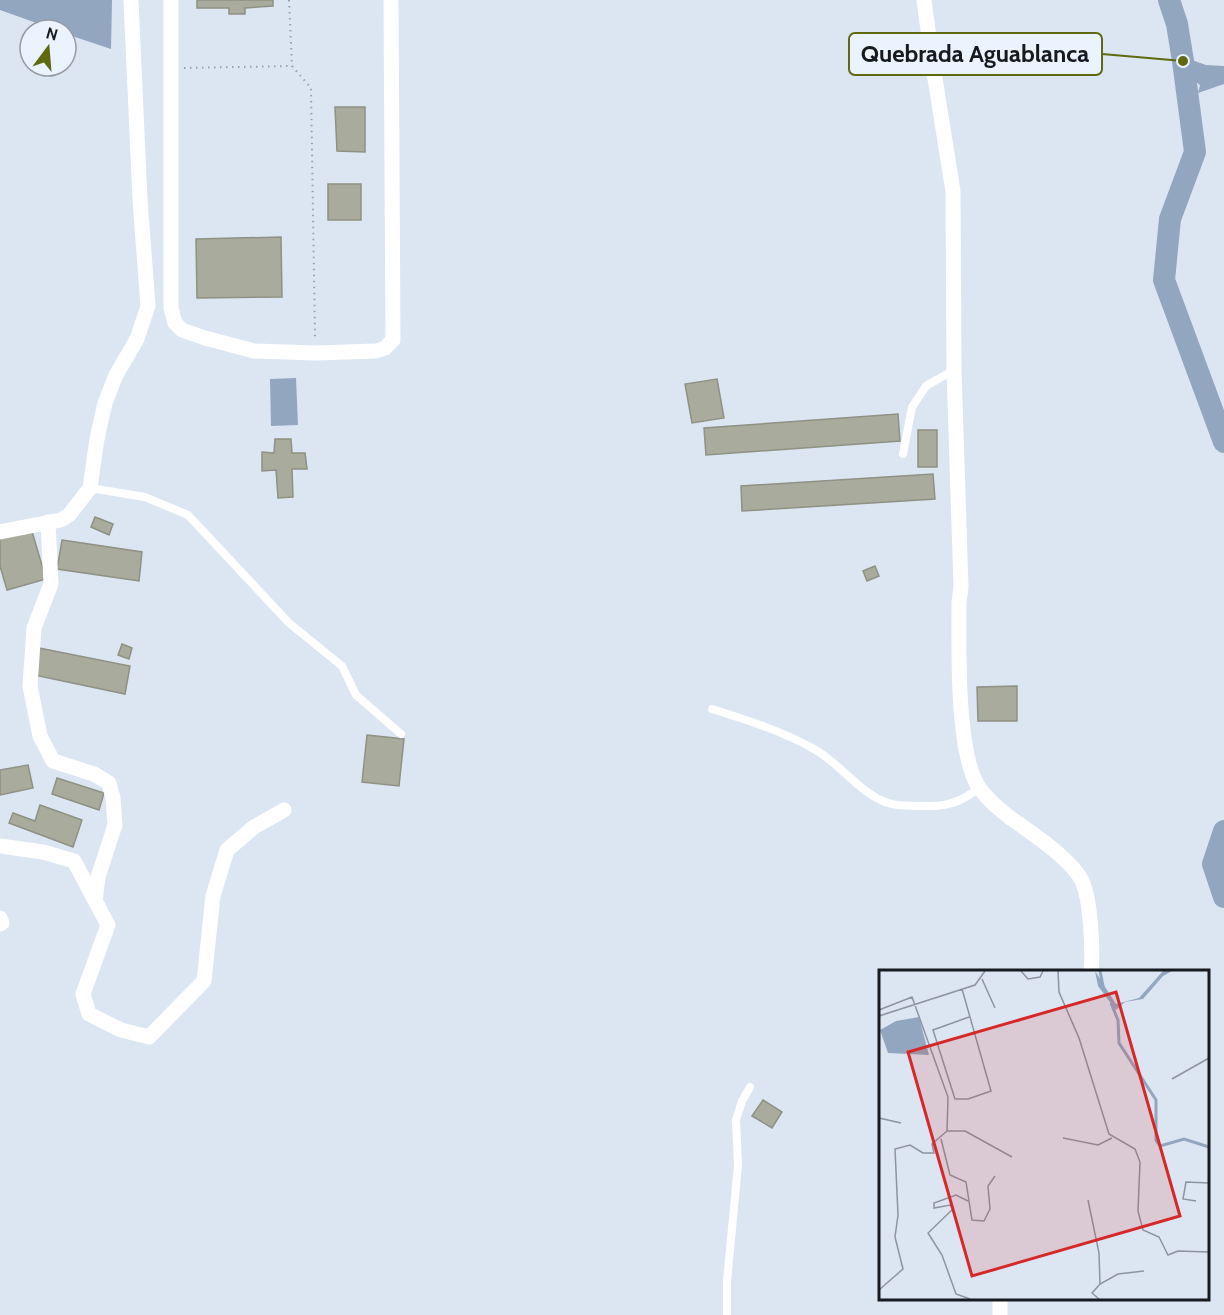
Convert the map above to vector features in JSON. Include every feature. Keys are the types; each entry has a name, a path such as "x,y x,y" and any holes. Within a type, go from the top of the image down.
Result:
{"street":[{"path":"0,532 61,520 69,515 90,488 105,403 116,375 137,339 148,306 140,201 131,0"},
{"path":"171,0 171,308 175,322 182,330 254,351 316,353 376,351 385,348 393,340 391,0"},
{"path":"924,0 953,191 954,370 961,587 959,602 961,695 968,762 979,788 1008,817 1065,861 1083,882 1088,900 1091,970"},
{"path":"48,522 51,584 33,628 30,686 40,736 53,761 94,774 109,783 113,798 115,825 99,877 95,901"},
{"path":"0,846 43,852 74,861 108,926 83,994 89,1014 121,1030 149,1036 204,981 213,896 227,850 254,827 284,810"},
{"path":"0,918 2,923 0,924"}],"lane":[{"path":"903,454 912,407 926,386 954,370"},
{"path":"90,488 144,497 188,515 289,623 342,666 356,695 401,734"},
{"path":"712,709 762,725 799,741 828,757 869,793 888,803 942,807 966,798 979,788"},
{"path":"727,1315 738,1165 736,1120 742,1101 750,1087"}],"path":[{"path":"289,0 292,66 312,88 316,353"},
{"path":"171,68 292,66"}],"water":[{"path":"0,0 112,0 111,49 78,38 78,18 22,18 0,10"},
{"path":"1162,0 1175,0 1175,16 1179,31 1192,60 1206,65 1224,66 1224,84 1198,93 1200,85 1186,74 1174,52 1174,28 1162,7"},
{"path":"296,378 298,425 271,426 270,379"}],"building":[{"path":"197,0 273,0 273,6 245,8 245,14 229,14 229,8 197,8"},
{"path":"335,107 365,107 365,152 337,151"},
{"path":"328,184 361,184 361,220 328,220"},
{"path":"281,237 282,297 197,298 196,239"},
{"path":"717,379 724,418 692,423 685,384"},
{"path":"898,414 900,441 706,455 704,428"},
{"path":"918,430 937,430 937,467 918,467"},
{"path":"275,439 291,439 292,453 305,453 307,469 292,469 293,497 278,498 276,470 262,471 262,452 274,453"},
{"path":"933,474 935,499 742,511 741,486"},
{"path":"95,517 113,524 109,535 91,527"},
{"path":"31,528 46,579 7,590 0,566 0,537"},
{"path":"62,540 142,552 139,581 57,569"},
{"path":"875,566 879,576 867,581 863,571"},
{"path":"122,644 132,648 129,659 118,655"},
{"path":"39,648 130,666 125,694 34,675"},
{"path":"1017,686 1017,721 978,721 977,687"},
{"path":"367,735 404,739 399,786 362,782"},
{"path":"28,765 33,788 0,795 0,770"},
{"path":"57,778 104,793 99,810 52,794"},
{"path":"40,805 82,820 73,847 9,823 13,813 35,821"},
{"path":"763,1100 782,1112 772,1128 752,1116"}],"waterway":[{"path":"1169,0 1177,24 1195,152 1170,219 1164,280 1224,442"},
{"path":"1224,831 1213,864 1224,897"}],"place":[{"name":"Quebrada Aguablanca","path":"1183,61"}]}
